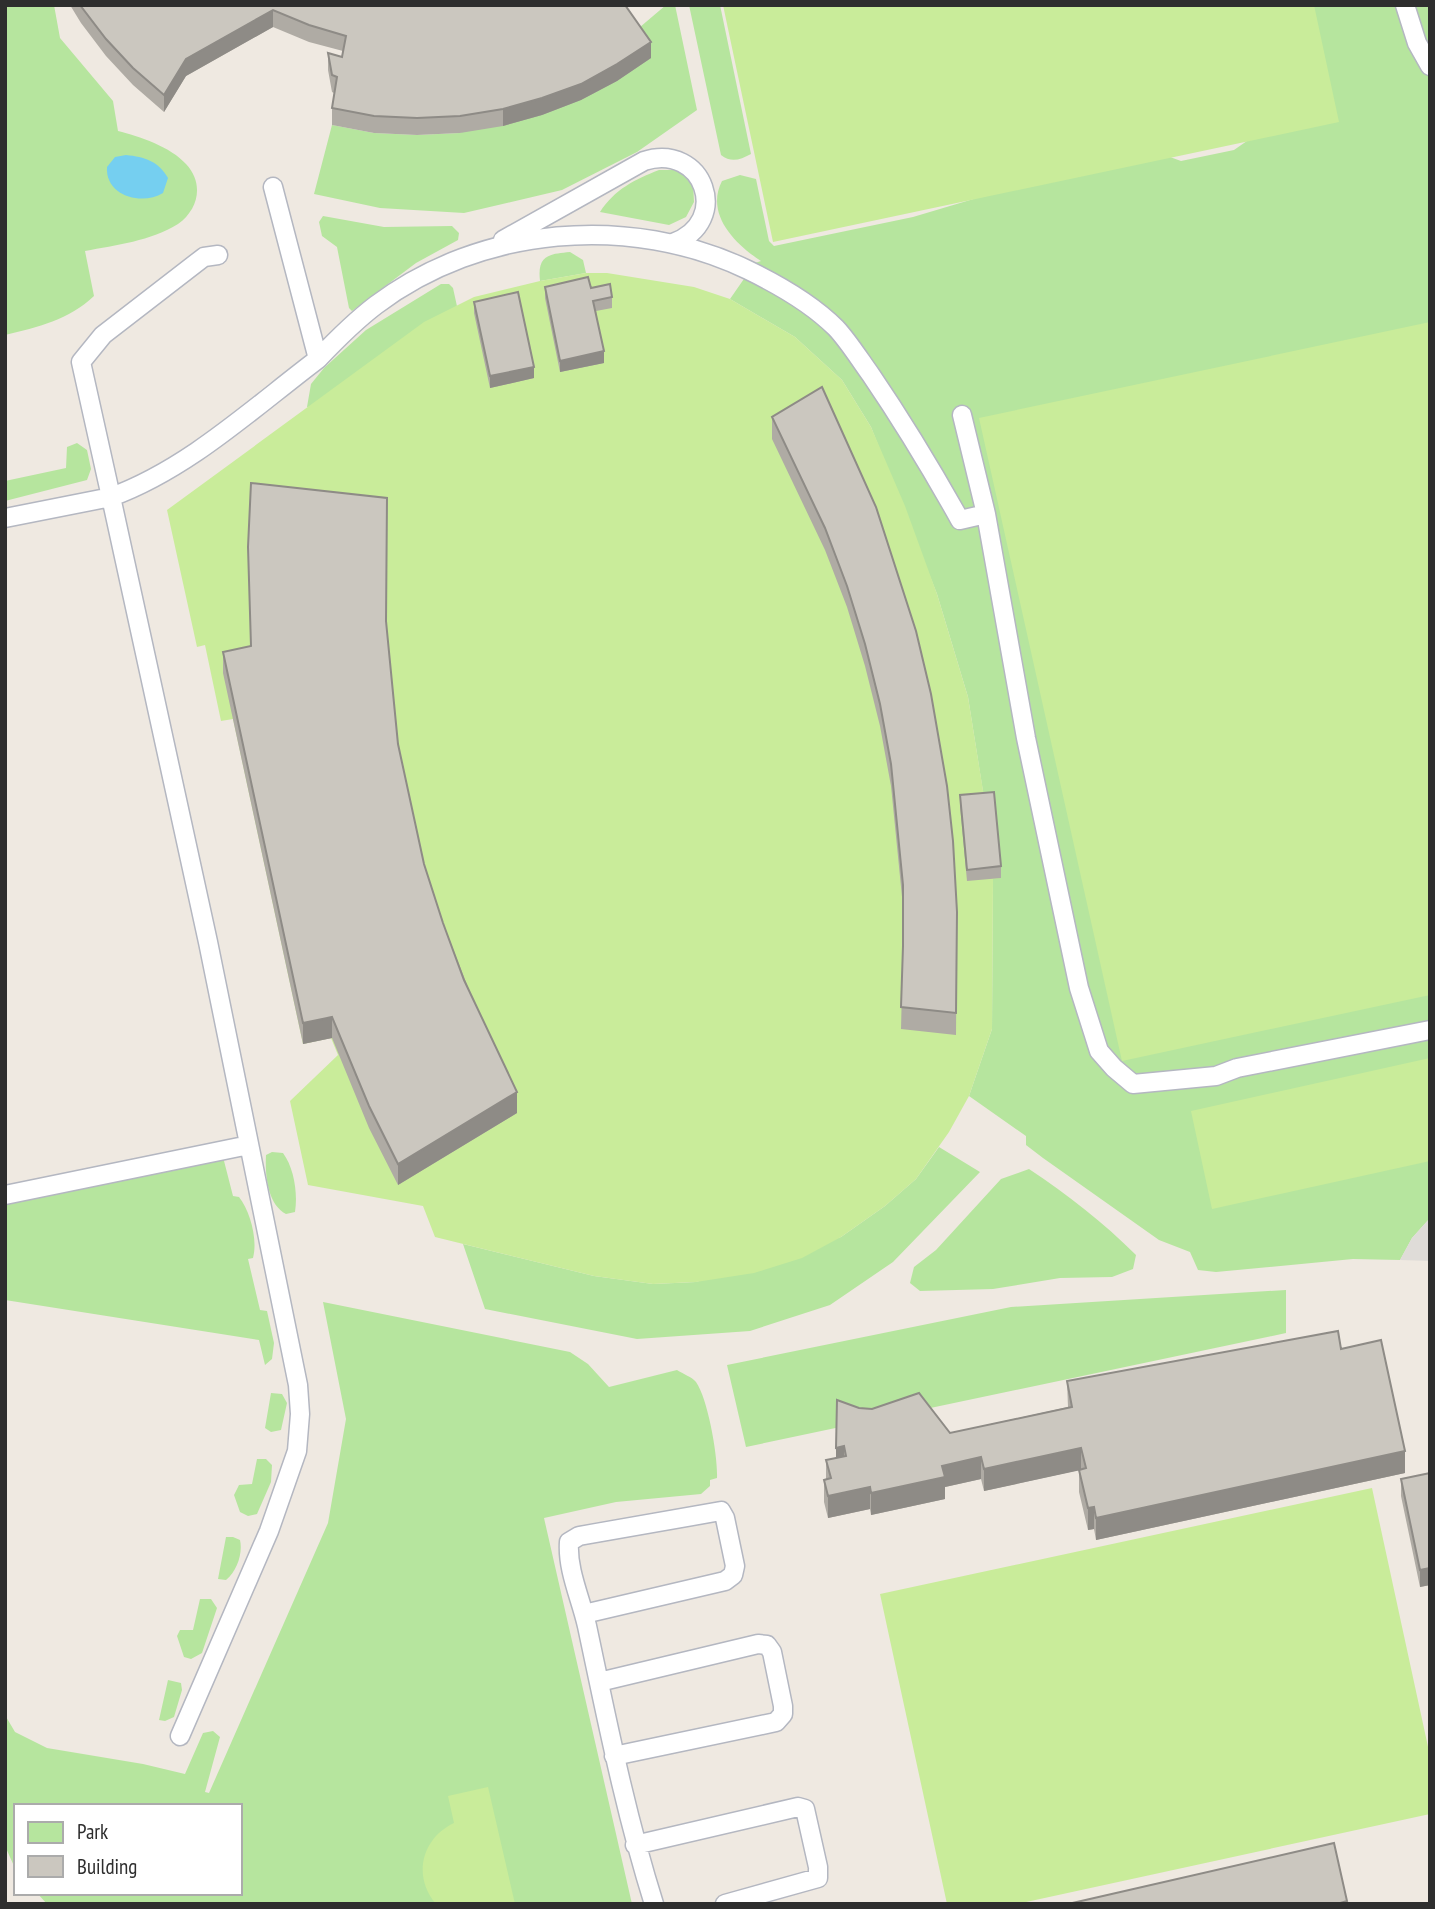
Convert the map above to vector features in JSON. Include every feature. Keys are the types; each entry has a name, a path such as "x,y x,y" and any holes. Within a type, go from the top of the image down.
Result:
{"lane":[{"path":"1405,5 1417,43 1430,66"},
{"path":"484,250 644,161 656,157 680,160 690,167 698,176 706,198 705,210 694,231 673,243"},
{"path":"273,187 318,359"},
{"path":"5,518 111,497 136,488 192,455 318,359 346,330 388,297 447,264 484,250 523,240 608,234 673,243 730,261 769,280 804,302 837,328 891,404 960,520 986,514"},
{"path":"180,1736 270,1531 297,1451 300,1415 298,1385 208,943 81,362 103,335 204,257 218,255"},
{"path":"962,415 986,514 1026,738 1079,988 1099,1051 1133,1084 1216,1076 1237,1069 1430,1030"},
{"path":"5,1195 249,1145"},
{"path":"584,1614 724,1581 733,1575 735,1566 726,1518 721,1511 579,1536 569,1542 568,1554 584,1614 614,1756 635,1845 654,1904"},
{"path":"599,1682 758,1644 767,1645 772,1652 783,1706 783,1714 776,1722 614,1756"},
{"path":"635,1845 797,1807 805,1809 818,1878 725,1904"}],"green space":[{"path":"5,5 54,5 60,38 113,101 118,131 145,139 180,158 192,171 197,196 191,211 168,230 145,238 85,251 94,296 84,304 52,321 5,335"},
{"path":"666,5 675,5 697,110 637,152 562,190 464,213 380,208 314,194 332,125 374,133 460,133 633,33"},
{"path":"689,5 720,5 751,154 743,158 732,160 721,155"},
{"path":"723,5 1314,5 1339,122 773,242"},
{"path":"1311,5 1430,5 1430,1218 1412,1238 1400,1260 1353,1259 1216,1272 1198,1270 1190,1252 1159,1240 1043,1158 1026,1145 1026,1136 969,1096 992,1029 993,878 1001,878 985,804 968,697 937,594 871,427 842,380 795,337 730,299 755,263 761,261 742,246 725,227 717,205 722,181 740,175 756,179 769,241 774,246 913,217 1145,148 1181,161 1234,150 1257,134"},
{"path":"659,170 680,170 693,182 694,202 686,217 669,225 600,212 612,197 626,186"},
{"path":"323,216 384,227 452,226 459,233 458,240 416,263 352,311 349,308 337,247 322,236 319,222"},
{"path":"570,252 583,260 586,273 540,281 540,266 546,258"},
{"path":"586,273 607,273 694,287 730,299 795,337 842,380 871,427 905,506 937,594 968,697 985,803 1001,878 993,879 992,1029 969,1096 949,1132 916,1179 885,1206 841,1237 802,1258 754,1273 696,1282 653,1284 594,1276 435,1237 423,1206 308,1185 290,1101 338,1055 331,1038 303,1044 233,719 221,721 205,645 197,647 167,510 424,322 474,297"},
{"path":"441,284 449,284 453,288 476,393 307,407 311,384 324,368 366,330"},
{"path":"1430,322 1430,995 1122,1061 979,418"},
{"path":"77,443 87,450 91,469 87,480 5,501 5,481 66,468 67,447"},
{"path":"1430,1058 1430,1161 1212,1209 1191,1111"},
{"path":"939,1147 980,1172 893,1262 830,1305 750,1331 637,1339 485,1309 463,1244 594,1276 653,1284 696,1282 841,1237 885,1206 916,1179"},
{"path":"272,1152 283,1153 290,1166 295,1189 295,1212 286,1214 271,1196 266,1155"},
{"path":"223,1157 233,1196 239,1197 243,1203 252,1226 254,1250 253,1258 248,1259 260,1310 267,1311 274,1343 272,1359 265,1365 259,1340 5,1300 5,1202"},
{"path":"1029,1169 1085,1209 1124,1243 1136,1255 1133,1269 1112,1277 1060,1278 993,1289 920,1291 910,1283 914,1267 936,1250 1001,1179"},
{"path":"1286,1290 1286,1333 746,1447 727,1365 1011,1307"},
{"path":"323,1302 570,1352 588,1364 609,1387 677,1370 696,1382 704,1401 716,1457 717,1478 710,1480 710,1486 701,1494 616,1502 544,1518 632,1904 47,1904 39,1895 242,1895 242,1804 14,1804 14,1866 5,1846 5,1715 15,1732 47,1748 185,1774 203,1733 213,1731 220,1737 205,1792 209,1793 328,1523 346,1419"},
{"path":"271,1393 282,1394 287,1403 281,1430 271,1432 265,1428"},
{"path":"257,1459 266,1459 272,1465 271,1482 257,1514 248,1516 240,1512 234,1495 239,1485 252,1484"},
{"path":"1372,1488 1430,1756 1430,1814 1017,1904 947,1904 880,1594"},
{"path":"226,1537 240,1540 241,1545 236,1567 226,1580 218,1579"},
{"path":"200,1599 211,1599 217,1608 202,1653 191,1659 184,1657 177,1636 180,1630 193,1630"},
{"path":"168,1680 181,1683 182,1690 174,1717 165,1721 159,1720"},
{"path":"488,1787 515,1904 436,1904 424,1882 424,1859 434,1838 454,1823 448,1796"}],"shaded area":[{"path":"1430,1218 1430,1261 1400,1260 1412,1238"}],"water":[{"path":"126,155 145,159 160,168 168,178 163,193 154,197 136,198 126,196 112,185 107,167 115,157"}],"building":[{"path":"80,5 625,5 651,42 581,84 503,109 460,116 374,116 332,108 337,77 332,75 328,53 342,57 346,36 273,10 186,59 164,95 133,68"},
{"path":"588,277 591,288 610,284 612,297 593,301 604,351 560,361 545,287"},
{"path":"518,292 534,367 490,376 474,302"},
{"path":"822,387 876,507 916,631 931,694 947,786 953,841 957,912 956,1013 901,1007 903,885 891,764 880,704 847,586 825,528 772,417"},
{"path":"251,483 387,498 386,621 398,744 424,864 464,980 517,1092 398,1164 369,1106 332,1017 303,1023 223,652 251,646 248,547"},
{"path":"994,792 1001,866 967,870 960,795"},
{"path":"1338,1331 1341,1349 1381,1340 1405,1451 1096,1518 1094,1507 1088,1508 1079,1470 1086,1468 1081,1448 984,1469 981,1457 942,1466 945,1477 871,1493 870,1487 828,1496 824,1480 831,1478 826,1460 846,1456 844,1446 836,1448 837,1400 859,1408 872,1409 919,1393 950,1433 1072,1407 1067,1381"},
{"path":"1430,1473 1430,1568 1420,1570 1401,1479"},
{"path":"1334,1843 1347,1901 1337,1904 1068,1904"}]}
